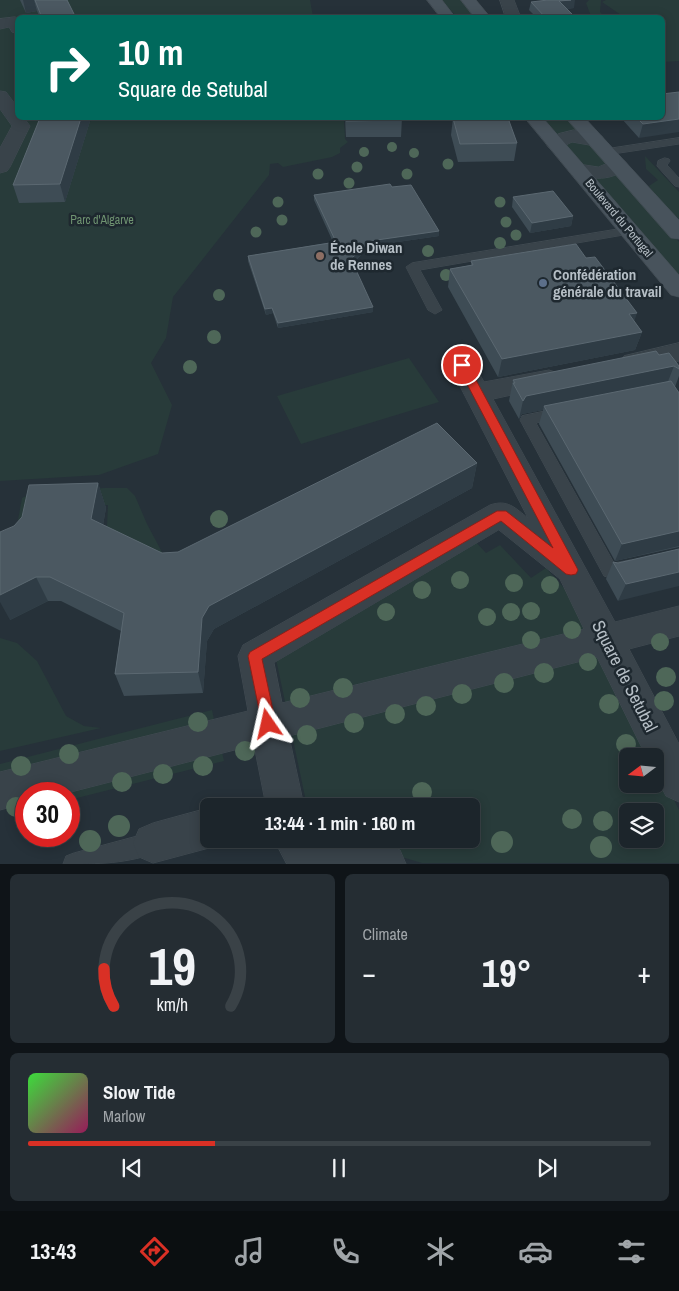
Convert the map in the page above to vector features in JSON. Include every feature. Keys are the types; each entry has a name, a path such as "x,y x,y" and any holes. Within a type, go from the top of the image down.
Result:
{"street":[{"path":"434,0 446,15"},
{"path":"468,0 479,15"},
{"path":"507,0 513,15"},
{"path":"0,24 15,22"},
{"path":"3,90 15,114"},
{"path":"0,167 21,126 18,120"},
{"name":"Boulevard du Portugal","path":"536,120 679,290"},
{"path":"577,120 679,233"},
{"path":"556,144 570,136 584,136 606,152"},
{"name":"Boulevard du Portugal","path":"578,170 607,171 606,152"},
{"path":"612,366 679,352"},
{"name":"Square de Setubal","path":"462,365 571,570 679,783"},
{"path":"477,393 573,374"},
{"name":"Square de Setubal","path":"283,798 255,656 502,514 571,570"},
{"path":"0,790 679,621"},
{"path":"152,842 200,830"},
{"path":"300,848 310,864"},
{"path":"338,848 386,864"}],"lane":[{"path":"606,152 679,141"},
{"path":"666,161 662,162 662,166 679,184"},
{"path":"435,310 412,267 631,231"},
{"path":"574,410 527,420 610,571 645,563"},
{"path":"74,864 152,842"}],"green space":[{"name":"Parc d'Algarve","path":"0,0 310,0 313,15 15,15 15,120 344,120 345,139 348,142 340,148 340,153 332,157 283,167 278,163 270,164 269,175 173,297 166,338 151,363 172,405 158,454 99,475 0,481"},
{"path":"441,0 462,0 473,15 455,15"},
{"path":"589,0 601,0 600,12 603,15 591,15 586,3"},
{"path":"606,0 679,0 679,61 665,62 665,15 621,15 602,2"},
{"path":"543,120 569,120 580,132 556,135"},
{"path":"587,141 608,162 606,167 586,168 565,147 565,142"},
{"path":"645,156 679,192 679,219 658,201 649,186 658,180 646,169"},
{"path":"618,174 679,242 679,280 592,179 593,175"},
{"path":"409,358 439,402 301,444 277,396"},
{"path":"127,488 135,496 147,524 173,573 107,527 108,505 37,508 34,518 18,520 22,498 32,493"},
{"path":"473,539 486,553 500,545 531,578 546,568 574,599 648,748 619,748 619,793 664,793 664,780 679,810 679,863 422,863 371,848 480,848 480,798 305,798 276,659"},
{"path":"0,638 17,643 37,661 66,716 84,726 101,728 0,751"},
{"path":"212,710 215,724 0,777 0,764"},
{"path":"221,747 224,761 80,797 80,783"}],"building":[{"path":"35,0 67,0 74,15 41,15"},
{"path":"571,0 559,1 573,15 543,15 531,2"},
{"path":"679,92 679,119 643,124 639,120 665,120 665,94"},
{"path":"39,120 80,120 60,184 13,185"},
{"path":"346,120 402,120 346,121"},
{"path":"454,120 509,120 517,143 460,144"},
{"name":"École Diwan de Rennes","path":"390,184 392,187 411,185 439,231 370,241 351,259 373,307 278,323 272,308 265,309 248,256 336,242 314,195"},
{"path":"553,191 573,216 532,223 513,197"},
{"path":"576,244 586,258 595,257 637,313 629,314 642,332 502,359 450,269 473,265 471,261"},
{"path":"656,351 659,355 669,353 679,366 679,369 674,366 526,396 523,401 513,383 515,383 513,380"},
{"path":"671,381 679,393 679,531 622,544 544,406"},
{"path":"437,423 477,463 209,606 202,618 198,672 115,674 124,613 50,577 36,577 0,595 0,532 14,526 22,517 29,485 98,483 91,519 162,553 178,552"},
{"path":"679,549 679,572 626,584 613,562 618,563"}],"place":[{"name":"École Diwan de Rennes","path":"320,256"},
{"name":"Confédération générale du travail","path":"543,283"}],"route":[{"path":"268,724 255,656 502,514 571,570 462,365"}]}
